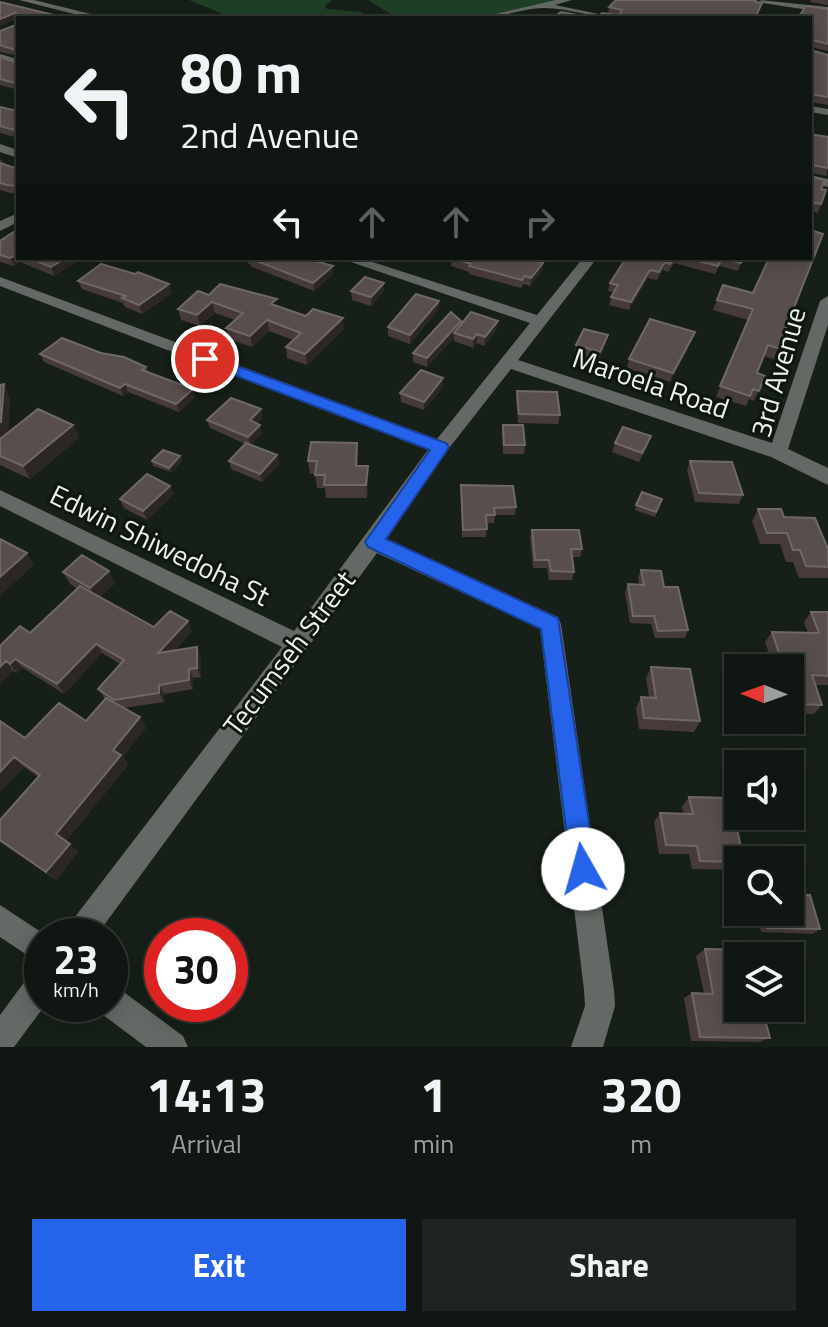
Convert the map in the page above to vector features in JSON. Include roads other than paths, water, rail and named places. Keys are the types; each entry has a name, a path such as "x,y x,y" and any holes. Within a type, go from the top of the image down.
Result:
{"street":[{"path":"23,0 93,16"},
{"path":"492,16 568,0"},
{"path":"763,0 828,10"},
{"path":"542,5 602,16"},
{"path":"40,16 59,8"},
{"path":"352,260 538,320"},
{"name":"Tecumseh Street","path":"91,918 374,542 440,447 588,260"},
{"path":"0,281 440,447"},
{"name":"3rd Avenue","path":"828,301 778,452 828,478"},
{"name":"Maroela Road","path":"508,362 778,452"},
{"name":"Edwin Shiwedoha St","path":"0,497 296,643"},
{"path":"374,542 550,624 599,990 600,1006 587,1047"},
{"path":"0,919 24,937"},
{"path":"0,1040 24,1008"},
{"path":"128,1014 172,1047"}]}
